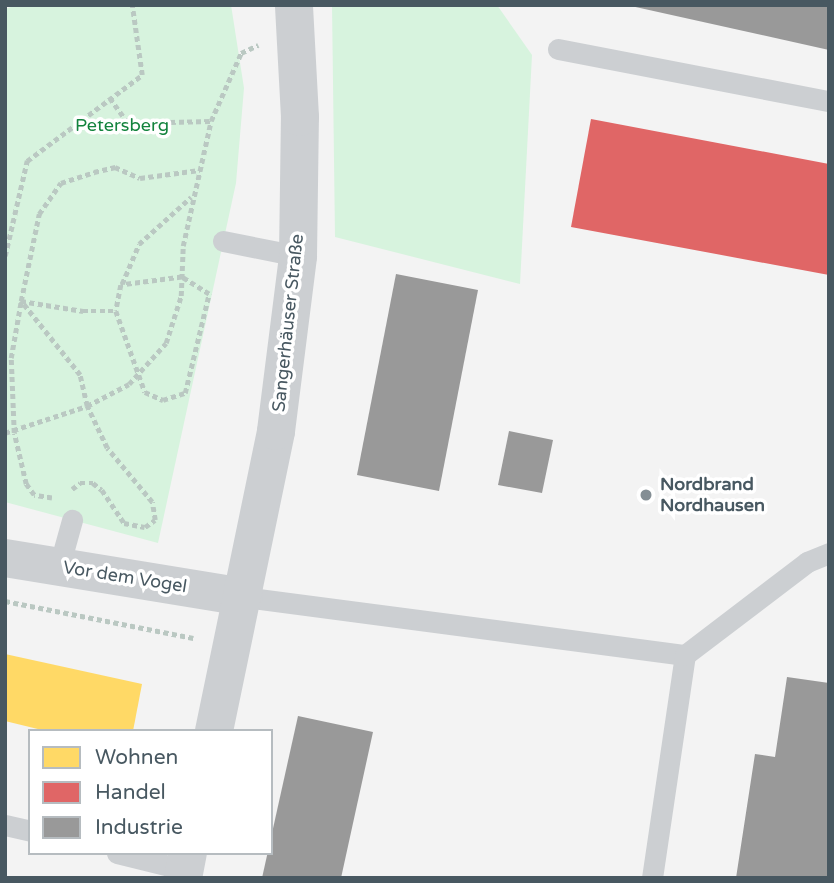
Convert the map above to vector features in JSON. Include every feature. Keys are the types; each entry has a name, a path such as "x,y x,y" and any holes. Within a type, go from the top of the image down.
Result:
{"street":[{"name":"Sangerhäuser Straße","path":"214,729 244,597 276,431 298,256 295,15"},
{"name":"Vor dem Vogel","path":"5,558 244,597"}],"lane":[{"path":"558,49 829,101"},
{"path":"223,241 298,256"},
{"path":"59,566 72,520"},
{"path":"652,878 685,655 807,562 829,554"},
{"path":"244,597 685,655"},
{"path":"5,825 28,831"},
{"path":"127,855 185,867"}],"path":[{"path":"5,256 27,161 142,75 132,5"},
{"path":"5,433 14,433 87,406 129,384 166,343 181,296 191,197 211,121 241,53 295,15"},
{"path":"110,98 128,123 211,121"},
{"path":"59,496 34,495 26,484 14,433 11,358 39,214 61,183 115,167 140,178 199,170"},
{"path":"121,285 182,277 209,294 186,393 163,400 145,392 116,311 121,285 139,244 191,197"},
{"path":"21,301 83,311 116,311"},
{"path":"21,301 80,375 87,406 107,448 152,502 155,520 145,527 124,523 102,490 93,483 80,483 68,493"},
{"path":"5,601 195,638"}],"green space":[{"name":"Petersberg","path":"17,5 231,5 244,88 236,183 158,543 5,502 5,9"},
{"path":"332,5 497,5 532,55 520,284 335,237"}],"building: Wohnen":[{"path":"5,654 142,684 133,729 38,729 5,721"}],"building: Handel":[{"path":"591,119 829,164 829,275 571,227"}],"building: Industrie":[{"path":"829,5 829,50 631,6"},
{"path":"396,274 478,290 439,491 357,475"},
{"path":"509,431 553,440 542,493 498,485"},
{"path":"787,677 829,683 829,878 736,878 755,754 775,757"},
{"path":"298,716 373,732 341,878 262,878 267,855 273,855 273,828"}],"place":[{"name":"Nordbrand Nordhausen","path":"646,495"}]}
